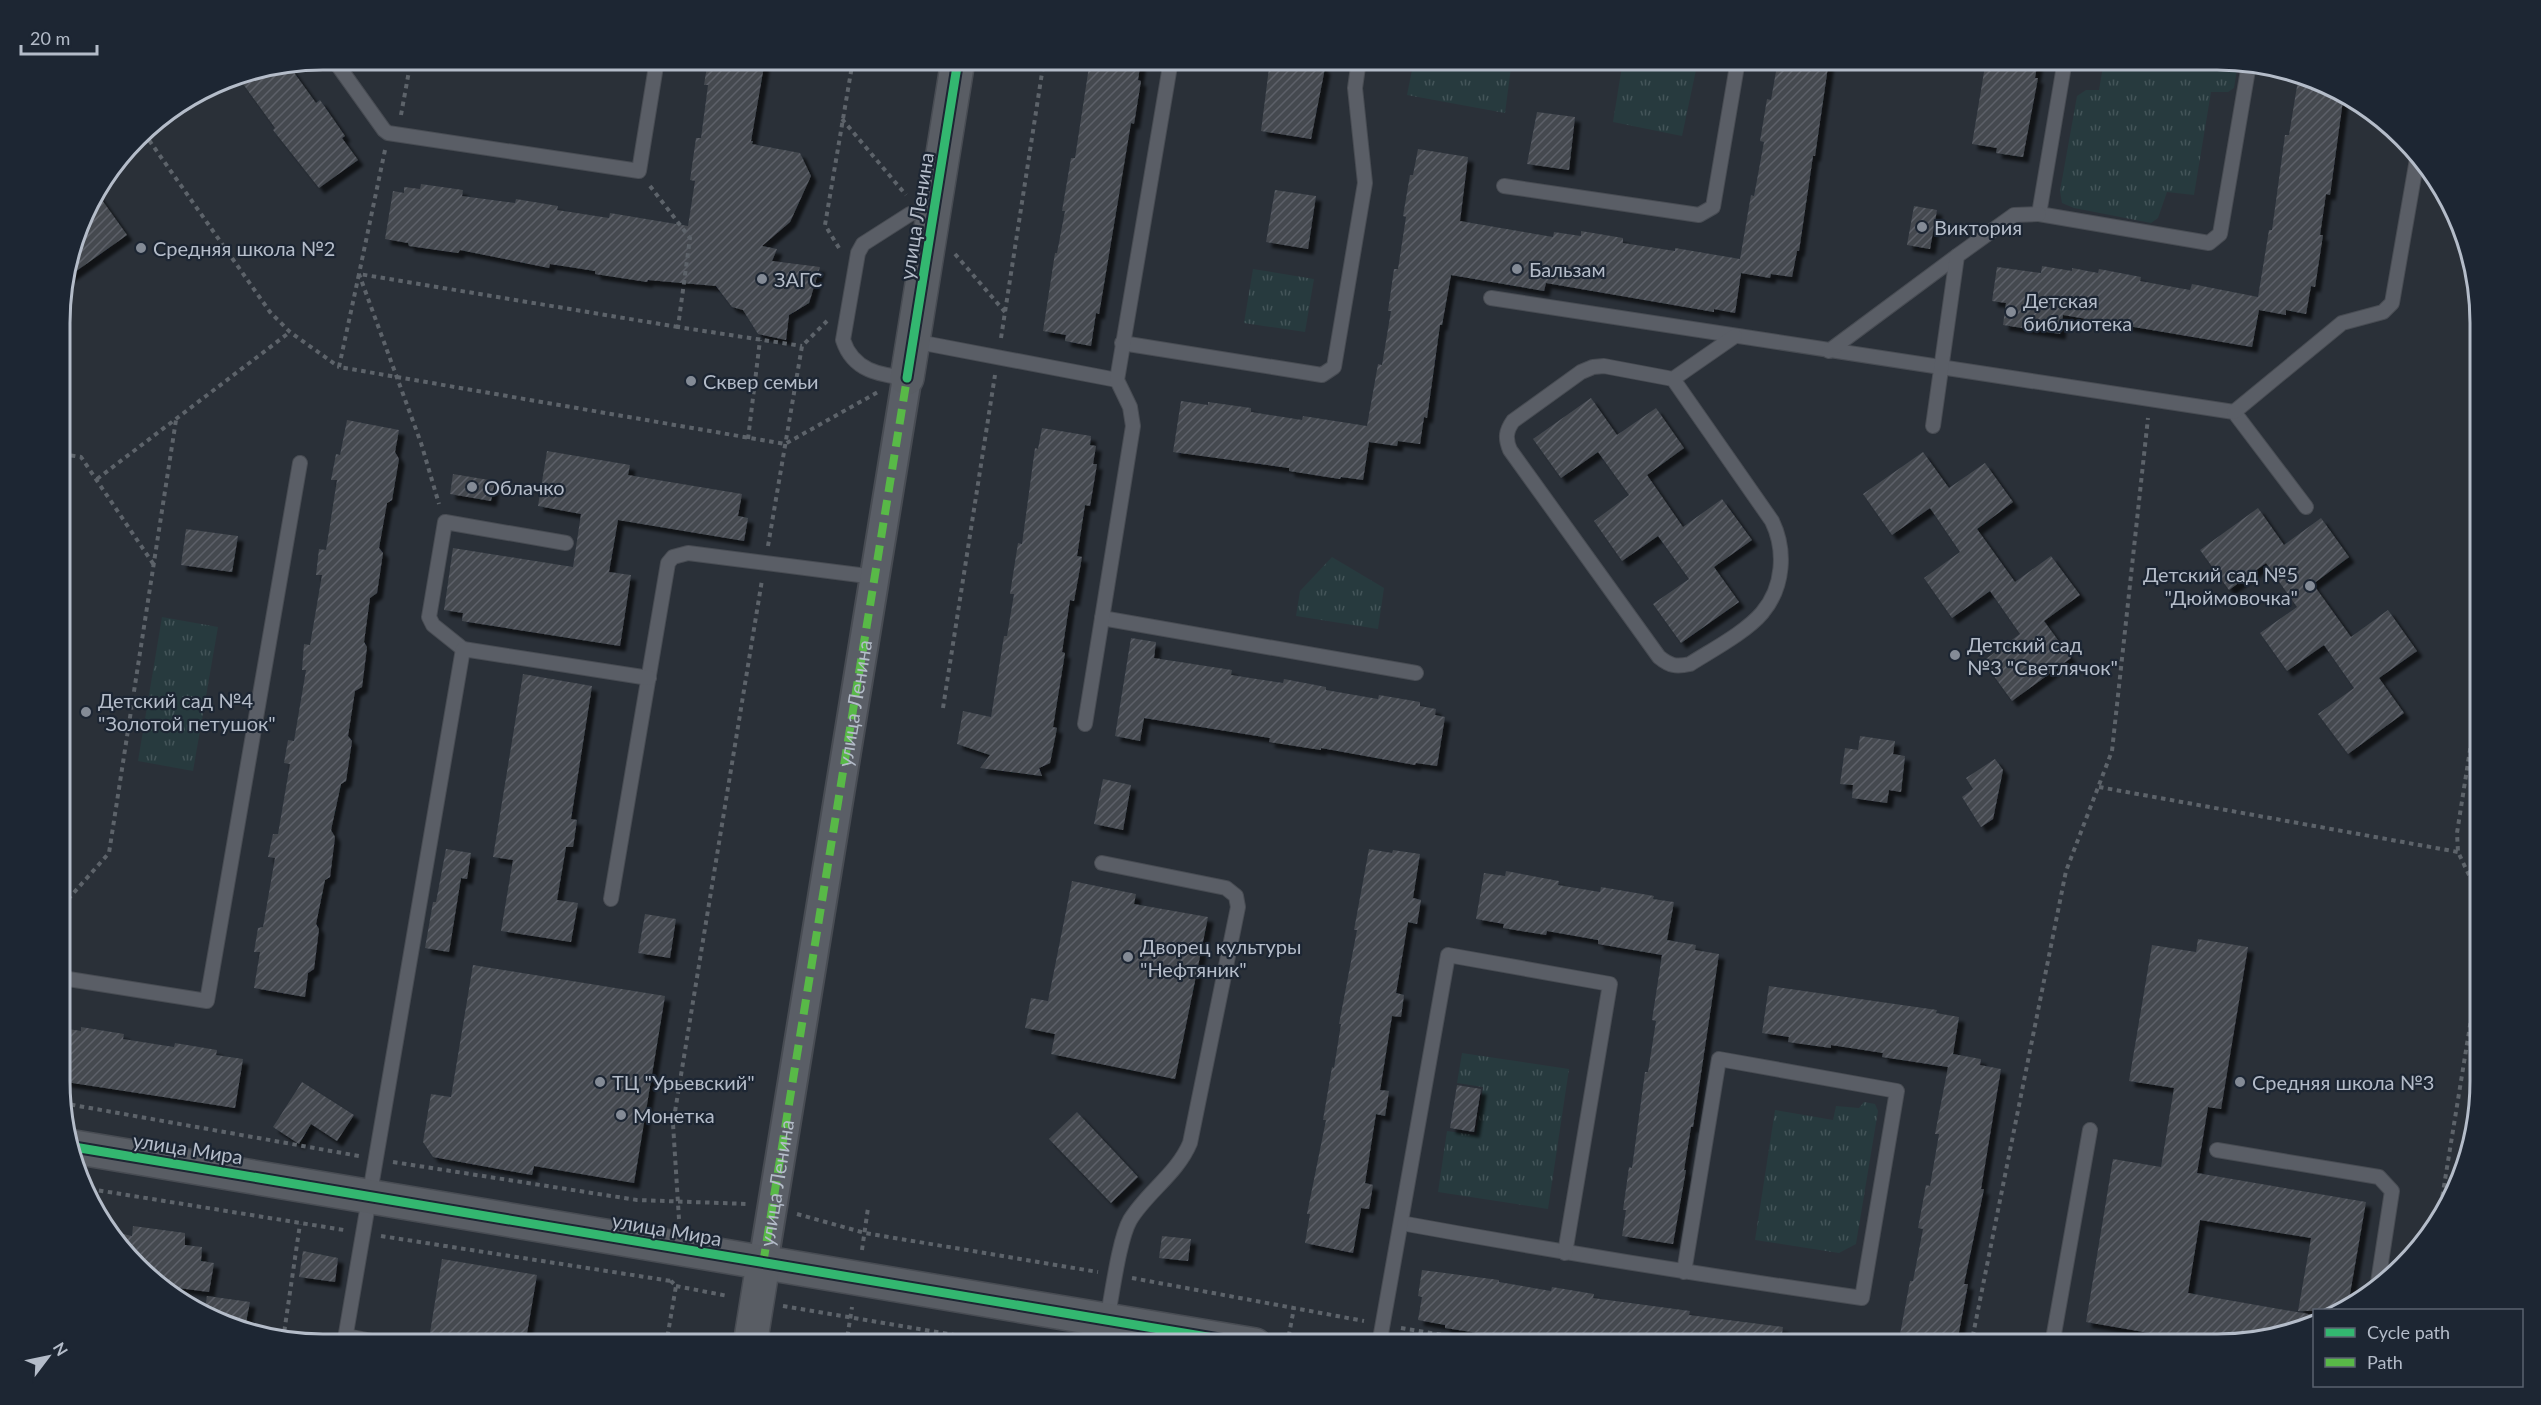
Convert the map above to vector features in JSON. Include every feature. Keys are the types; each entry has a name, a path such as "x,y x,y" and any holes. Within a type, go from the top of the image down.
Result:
{"street":[{"name":"улица Ленина","path":"752,1334 956,70"},
{"name":"улица Мира","path":"79,1148 1190,1334"}],"lane":[{"path":"341,70 384,130 393,134 639,171 655,70"},
{"path":"1085,724 1133,426 1130,407 1117,380 1169,70"},
{"path":"1122,343 1322,375 1334,367 1365,183 1355,88 1358,70"},
{"path":"1504,186 1699,215 1713,207 1736,70"},
{"path":"2039,214 2064,70"},
{"path":"1829,351 2014,215 2039,214 2209,243 2220,234 2248,73"},
{"path":"2234,412 2342,323 2383,312 2392,303 2416,166"},
{"path":"908,378 878,374 859,362 846,349 843,340 846,318 858,253 863,244 910,214 918,212 934,216"},
{"path":"1933,426 1957,256"},
{"path":"1491,298 2234,412 2306,507"},
{"path":"1673,379 1772,521 1777,532 1782,560 1775,591 1762,612 1754,620 1690,664 1678,667 1669,665 1659,657 1510,450 1506,440 1507,429 1513,421 1581,372 1593,367 1604,366 1673,379 1735,336"},
{"path":"913,341 1117,380"},
{"path":"70,979 207,1001 300,463"},
{"path":"566,543 445,522 429,617 434,625 463,649 649,678"},
{"path":"611,899 668,564 673,557 688,553 874,577"},
{"path":"1102,618 1416,673"},
{"path":"346,1334 463,649"},
{"path":"1102,862 1226,888 1236,896 1238,907 1190,1143 1185,1157 1130,1221 1124,1234 1107,1320"},
{"path":"1381,1334 1448,955 1610,984 1565,1253"},
{"path":"1401,1222 1565,1253 1684,1272 1862,1298 1898,1091 1719,1059 1684,1272"},
{"path":"2054,1334 2090,1130"},
{"path":"2217,1150 2379,1177 2392,1191 2379,1276"}],"path":[{"path":"339,368 359,274 409,70"},
{"path":"843,256 825,225 851,70"},
{"path":"943,708 1042,70"},
{"path":"149,141 270,312 290,332 339,368 785,444 908,378"},
{"path":"639,171 690,238 678,327"},
{"path":"359,274 802,346"},
{"path":"359,274 421,443 445,522"},
{"path":"830,317 802,346 765,563 673,1124 680,1201 671,1281 676,1286 757,1302 947,1334"},
{"path":"97,479 290,332"},
{"path":"748,439 760,340"},
{"path":"984,375 995,376"},
{"path":"1973,1334 2066,871 2112,751 2150,399"},
{"path":"70,897 109,853 176,420"},
{"path":"70,455 81,457 155,566"},
{"path":"2470,750 2457,833 2458,852 2470,877"},
{"path":"2099,787 2458,852"},
{"path":"2442,1198 2470,1026"},
{"path":"72,1105 375,1159 636,1200 745,1204 797,1214 865,1233 1117,1275 1437,1334"},
{"path":"848,1334 868,1208"},
{"path":"284,1331 300,1224"},
{"path":"668,1334 676,1286"},
{"path":"1289,1334 1294,1308"}],"green space":[{"path":"1412,70 1511,70 1505,113 1407,95"},
{"path":"1621,70 1696,70 1682,136 1613,122"},
{"path":"2102,70 2237,71 2234,88 2228,92 2211,92 2194,195 2167,192 2158,218 2151,223 2074,208 2062,203 2060,191 2077,96 2086,90 2099,90"},
{"path":"1253,269 1314,279 1305,332 1244,323"},
{"path":"1332,557 1384,588 1378,629 1296,616 1300,591"},
{"path":"162,617 218,627 193,771 138,761"},
{"path":"1462,1053 1569,1069 1548,1209 1438,1192 1447,1131 1476,1135 1483,1087 1457,1083"},
{"path":"1864,1102 1875,1104 1878,1111 1856,1244 1839,1253 1755,1240 1775,1110 1833,1120 1836,1106 1859,1108"}],"building":[{"path":"706,70 763,70 752,144 800,153 811,176 790,222 762,246 777,249 772,261 820,267 809,303 789,315 786,340 758,334 743,310 732,307 716,286 648,280 647,282 550,264 549,268 460,250 458,253 409,246 408,243 385,239 393,191 404,193 404,187 420,189 421,184 463,190 462,196 515,203 516,199 558,206 557,210 609,218 610,213 688,226 695,181 690,180 696,138 701,138 708,85 704,85"},
{"path":"1088,70 1140,70 1138,80 1141,81 1134,124 1131,123 1099,314 1096,313 1091,346 1065,341 1066,335 1043,331 1055,253 1057,253 1065,211 1062,211 1071,158 1075,158"},
{"path":"1269,70 1325,70 1311,139 1261,131"},
{"path":"1776,70 1828,70 1799,251 1797,251 1792,277 1771,274 1770,278 1741,273 1735,313 1714,309 1714,312 1546,283 1544,291 1451,275 1442,325 1440,325 1427,418 1424,417 1420,444 1398,441 1397,446 1369,442 1363,480 1341,477 1340,479 1289,471 1289,468 1173,452 1181,401 1251,408 1251,412 1302,420 1303,416 1367,426 1378,364 1382,365 1391,311 1388,311 1394,269 1398,269 1406,217 1403,216 1410,175 1413,175 1418,149 1468,157 1460,221 1553,237 1554,232 1581,236 1581,231 1623,238 1623,243 1675,251 1675,248 1740,259 1751,195 1754,196 1764,142 1760,141 1767,99 1771,100"},
{"path":"1984,70 2036,70 2035,78 2038,78 2023,157 1996,153 1997,148 1972,144"},
{"path":"294,73 316,103 320,100 345,136 342,138 358,160 319,188 273,130 275,128 243,84 274,75"},
{"path":"2297,84 2343,103 2330,195 2326,194 2320,235 2323,235 2315,287 2311,286 2306,314 2286,310 2286,315 2259,310 2252,347 2063,315 2060,334 2003,325 2006,303 1992,301 1997,267 2041,273 2042,266 2098,273 2099,269 2141,277 2140,281 2190,290 2192,284 2258,297 2269,230 2272,230 2285,135 2289,135"},
{"path":"1537,112 1575,117 1569,170 1527,164"},
{"path":"1275,190 1316,196 1308,249 1266,242"},
{"path":"102,200 127,235 76,271 84,242"},
{"name":"Виктория","path":"1914,206 1937,210 1930,249 1907,245"},
{"path":"1591,398 1617,435 1656,408 1684,448 1647,475 1683,527 1722,499 1752,540 1714,567 1739,602 1681,643 1653,604 1689,579 1658,536 1622,561 1594,521 1629,495 1598,452 1561,478 1533,439"},
{"path":"347,420 399,430 395,452 399,459 392,500 387,503 379,548 383,553 377,593 370,598 364,642 367,647 362,687 355,691 348,736 352,741 346,781 341,784 331,830 335,837 330,877 325,880 316,924 319,929 314,969 308,973 305,997 254,988 260,952 254,952 258,928 263,927 275,858 268,857 273,834 278,834 290,764 284,763 288,740 294,741 306,670 302,670 304,644 310,645 322,575 316,575 319,549 326,550 337,480 331,480 336,454 340,455"},
{"path":"1042,428 1091,436 1090,445 1096,446 1093,464 1097,464 1090,506 1085,505 1077,556 1082,557 1074,601 1070,600 1062,652 1065,653 1053,727 1057,728 1050,763 1039,768 1042,776 980,768 990,755 957,744 963,711 991,717 1004,636 1007,636 1014,594 1010,594 1018,543 1022,544 1035,448 1038,449"},
{"path":"547,451 630,465 628,475 742,494 738,516 748,518 744,541 618,520 609,572 631,575 620,646 462,621 463,613 444,610 453,548 573,567 581,514 538,506"},
{"path":"1923,452 1949,488 1985,463 2013,502 1977,529 2015,582 2051,556 2080,595 2044,621 2071,658 2012,701 1983,661 2020,634 1990,591 1952,618 1924,578 1960,552 1930,508 1892,535 1863,494"},
{"name":"Облачко","path":"453,474 495,481 491,501 450,494"},
{"path":"2258,508 2284,545 2321,518 2349,557 2313,584 2351,637 2388,610 2417,651 2379,678 2404,713 2348,754 2318,714 2354,688 2324,645 2287,671 2260,633 2297,607 2266,563 2229,590 2200,550"},
{"path":"186,529 238,536 232,572 181,565"},
{"path":"1131,638 1156,642 1154,658 1232,670 1231,675 1283,683 1284,679 1326,687 1326,690 1378,699 1379,695 1420,702 1420,706 1436,709 1435,715 1445,717 1437,766 1416,763 1415,765 1321,748 1321,750 1269,742 1270,738 1144,718 1140,741 1115,736"},
{"path":"523,674 592,686 571,819 577,820 573,847 566,847 557,900 578,903 571,942 501,931 513,860 493,857"},
{"path":"1860,736 1895,741 1893,754 1905,756 1901,792 1889,790 1887,803 1852,798 1853,785 1840,784 1845,748 1858,750"},
{"path":"1995,759 2003,770 1993,819 1981,827 1962,797 1973,789 1966,778"},
{"path":"1103,779 1131,785 1123,830 1094,824"},
{"path":"446,849 471,853 467,879 461,878 449,952 425,948"},
{"path":"1369,849 1420,854 1413,898 1421,900 1417,924 1408,922 1396,993 1404,995 1401,1017 1392,1016 1380,1090 1389,1091 1385,1116 1376,1114 1365,1183 1373,1185 1369,1209 1361,1208 1353,1253 1305,1243 1310,1214 1307,1214 1326,1120 1323,1120 1332,1067 1334,1068 1341,1024 1339,1024 1357,930 1354,930"},
{"path":"1506,871 1559,881 1558,885 1600,892 1601,887 1654,896 1653,899 1674,902 1667,940 1696,945 1695,950 1719,954 1673,1244 1622,1236 1629,1167 1632,1168 1645,1072 1648,1072 1656,1021 1652,1020 1662,955 1598,944 1598,940 1547,931 1546,935 1503,928 1504,924 1476,919 1484,873 1505,876"},
{"name":"Дворец культуры \"Нефтяник\"","path":"1072,881 1136,894 1134,904 1208,917 1175,1079 1051,1054 1055,1034 1025,1028 1031,998 1048,1001"},
{"path":"645,914 676,919 670,958 638,953"},
{"path":"2198,939 2248,947 2221,1109 2208,1107 2197,1173 2366,1202 2349,1298 2328,1309 2298,1311 2311,1238 2200,1220 2188,1293 2313,1315 2267,1330 2234,1334 2155,1334 2086,1322 2113,1159 2161,1167 2174,1088 2129,1081 2152,945 2196,952"},
{"path":"473,965 665,996 634,1183 534,1166 532,1175 433,1157 423,1142 431,1094 451,1097"},
{"path":"1769,986 1937,1010 1936,1013 1959,1017 1953,1054 1981,1059 1980,1065 2001,1069 1981,1189 1984,1189 1964,1284 1968,1284 1959,1334 1900,1334 1923,1229 1918,1228 1926,1185 1930,1186 1939,1134 1935,1134 1948,1067 1882,1057 1883,1053 1831,1045 1831,1048 1788,1042 1789,1037 1762,1033"},
{"path":"81,1027 124,1034 123,1039 174,1047 175,1043 217,1050 216,1055 243,1059 235,1108 70,1083 70,1029 81,1031"},
{"path":"302,1082 354,1115 337,1141 311,1124 299,1144 273,1127"},
{"path":"1457,1085 1481,1089 1474,1132 1450,1128"},
{"path":"1077,1112 1138,1177 1111,1203 1049,1139"},
{"path":"133,1226 185,1233 185,1245 202,1247 201,1261 214,1263 209,1292 178,1288 169,1282 121,1234 132,1236"},
{"path":"1162,1236 1191,1239 1188,1261 1159,1258"},
{"path":"303,1251 338,1258 335,1282 299,1277"},
{"path":"442,1259 537,1275 527,1334 430,1334"},
{"path":"1422,1270 1499,1280 1499,1282 1551,1291 1552,1287 1594,1294 1593,1298 1690,1311 1689,1315 1783,1327 1782,1334 1485,1334 1445,1328 1445,1325 1418,1320 1422,1297 1418,1296"},
{"path":"207,1296 250,1302 246,1322 206,1305"}],"marked path":[{"path":"763,1264 907,378"}],"cycle path":[{"path":"907,378 956,70"},
{"path":"79,1148 1189,1334"}],"place":[{"name":"Виктория","path":"1922,227"},
{"name":"Средняя школа №2","path":"141,248"},
{"name":"Бальзам","path":"1517,269"},
{"name":"ЗАГС","path":"762,279"},
{"name":"Детская библиотека","path":"2011,312"},
{"name":"Сквер семьи","path":"691,381"},
{"name":"Облачко","path":"472,487"},
{"name":"Детский сад №5 \"Дюймовочка\"","path":"2310,586"},
{"name":"Детский сад №3 \"Светлячок\"","path":"1955,655"},
{"name":"Детский сад №4 \"Золотой петушок\"","path":"86,712"},
{"name":"Дворец культуры \"Нефтяник\"","path":"1128,957"},
{"name":"ТЦ \"Урьевский\"","path":"600,1082"},
{"name":"Средняя школа №3","path":"2240,1082"},
{"name":"Монетка","path":"621,1115"}]}
